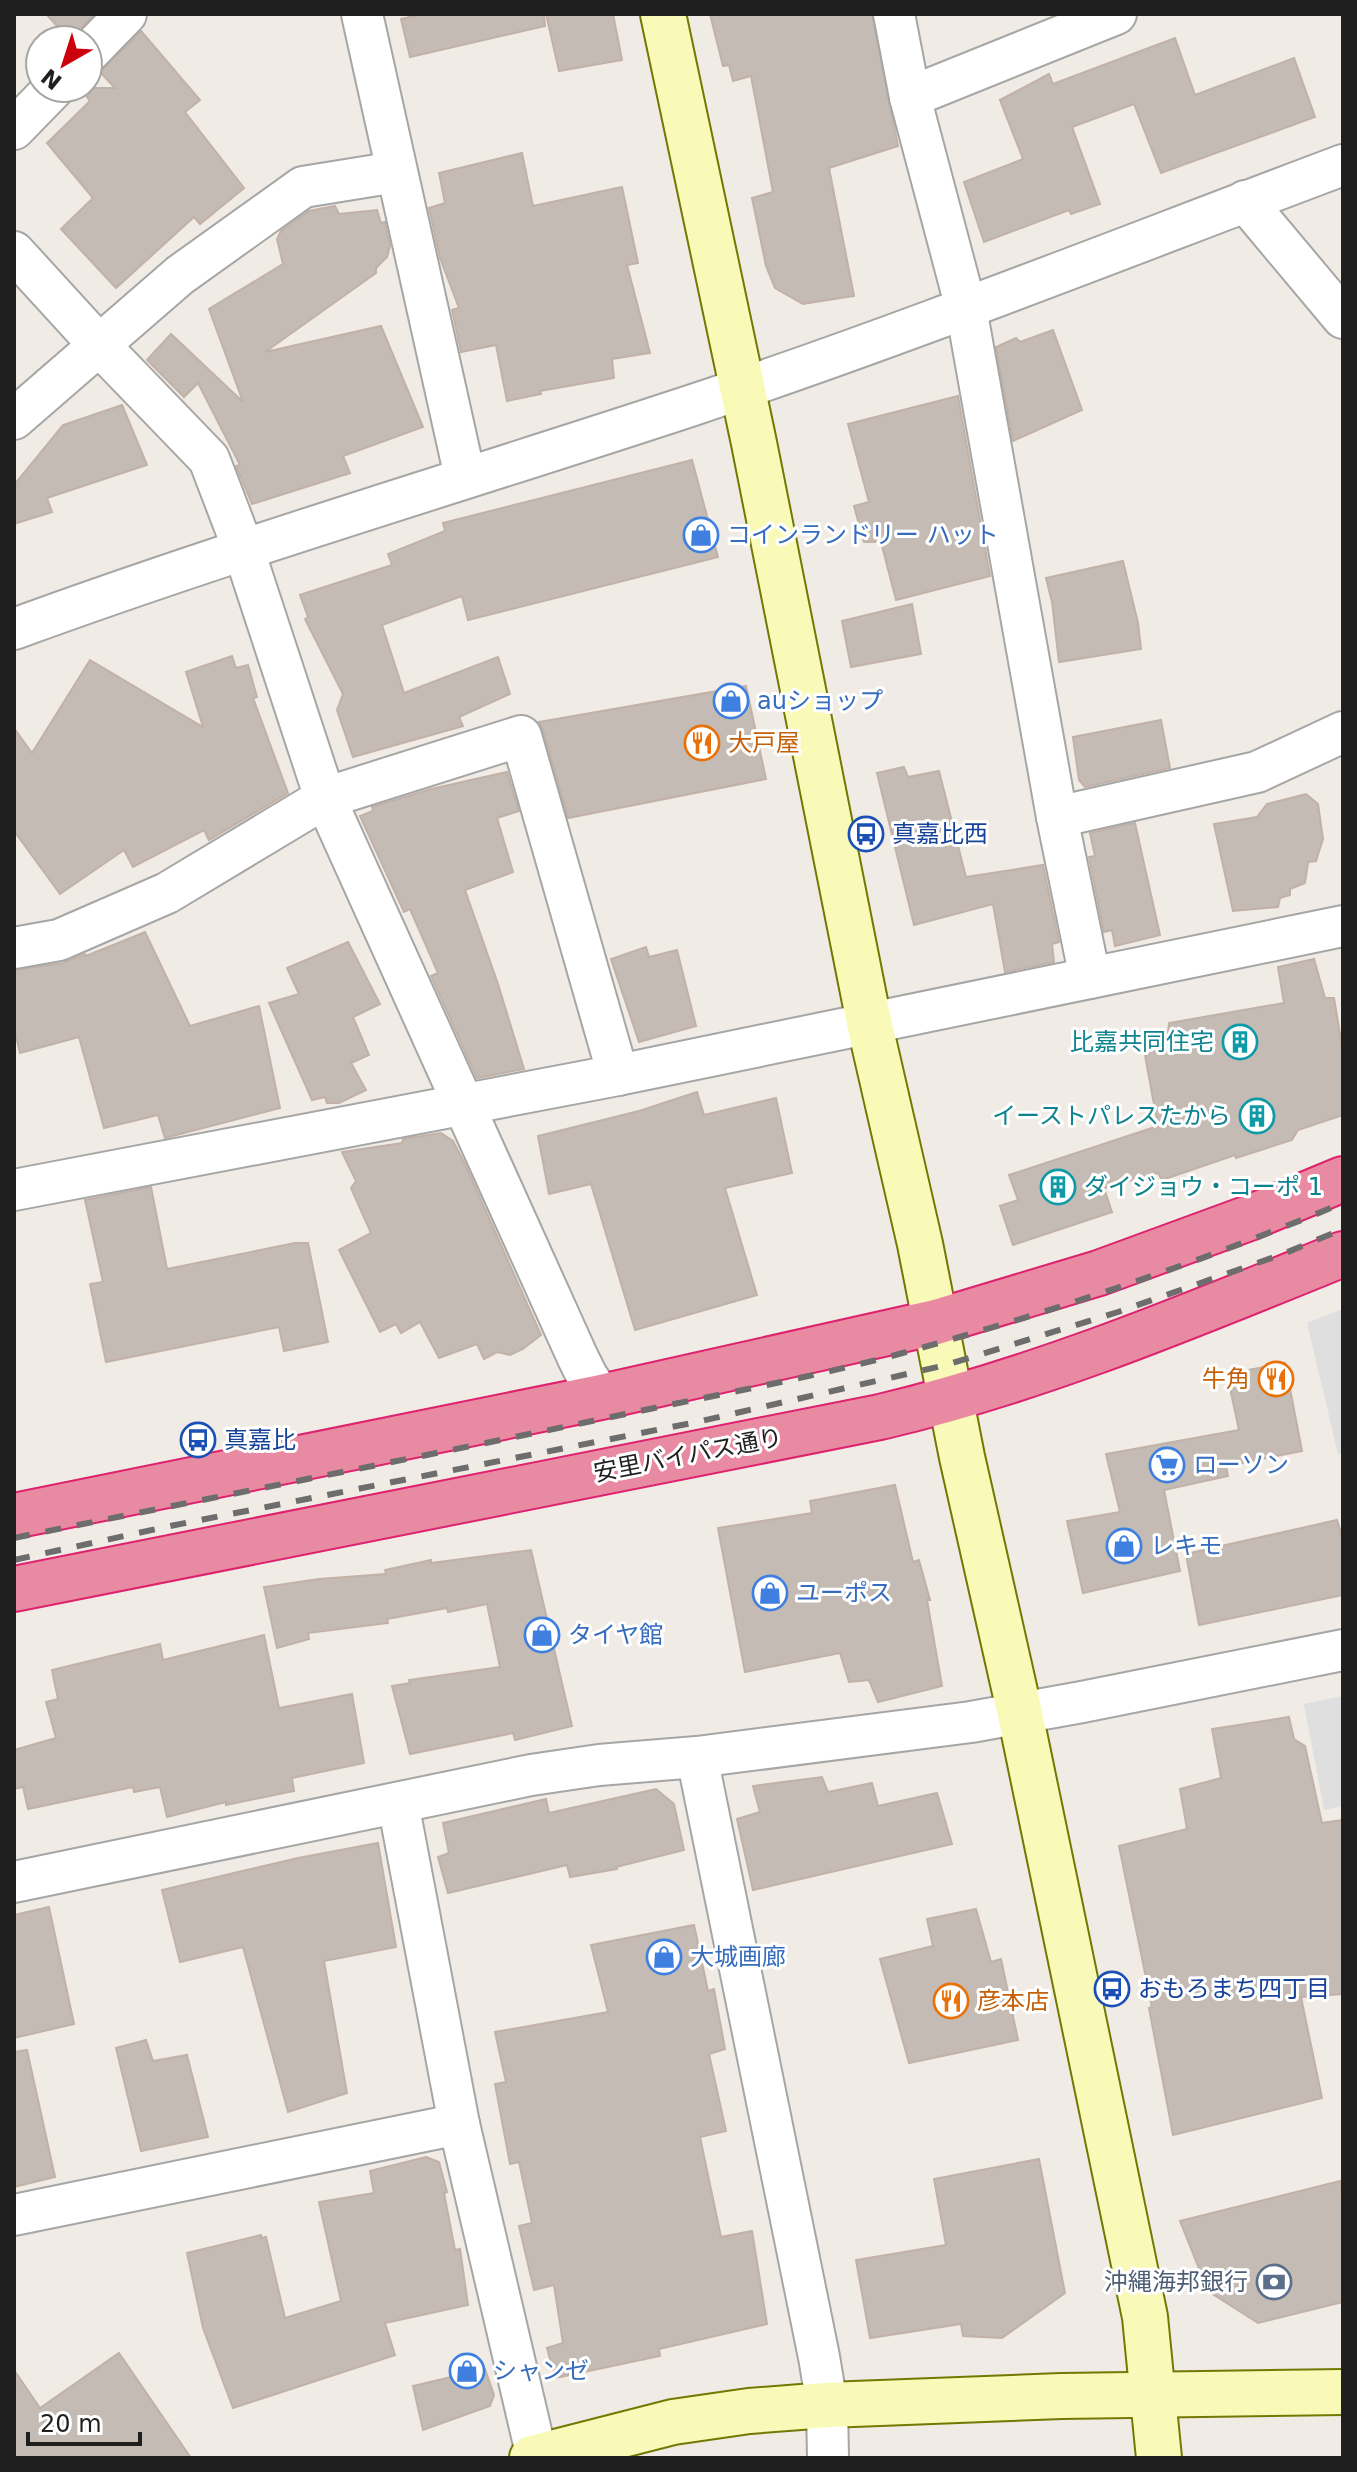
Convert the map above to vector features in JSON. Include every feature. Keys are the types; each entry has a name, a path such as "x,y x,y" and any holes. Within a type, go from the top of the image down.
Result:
{"highway":[{"path":"14,1516 601,1397 936,1322 1099,1273 1249,1218 1343,1179"},
{"name":"安里バイパス通り","path":"14,1589 880,1417 951,1400 1133,1339 1343,1254"}],"street":[{"path":"104,37 126,14"},
{"path":"362,14 465,477"},
{"path":"663,14 869,1022 1020,1714 1139,2288 1154,2394 1159,2458"},
{"path":"894,14 910,97 966,308 1057,817 1090,978"},
{"path":"910,97 1116,14"},
{"path":"14,129 38,104"},
{"path":"14,629 243,548 324,525 741,388 966,308 1343,165"},
{"path":"14,419 180,275 303,187 396,172"},
{"path":"1245,201 1343,318"},
{"path":"14,252 209,459 243,548 325,798 578,1358 601,1397"},
{"path":"1057,817 1257,772 1343,732"},
{"path":"14,948 59,940 167,893 325,798 521,736 618,1075"},
{"path":"14,1190 618,1075 1343,926"},
{"path":"14,1882 531,1775 599,1765 697,1757 1020,1714 1343,1650"},
{"path":"697,1757 816,2341 827,2405 828,2458"},
{"path":"398,1803 459,2124 535,2457 673,2422 749,2411 827,2405 1154,2394 1343,2392"},
{"path":"14,2215 459,2124"}],"shaded area":[{"path":"1343,1309 1343,1453 1338,1454 1307,1323"},
{"path":"1343,1696 1343,1806 1324,1810 1304,1704"}],"building":[{"path":"46,14 94,14 85,24 55,24"},
{"path":"422,14 544,14 545,26 410,57 401,19"},
{"path":"546,14 613,14 622,60 559,71"},
{"path":"710,14 872,14 898,146 829,168 854,296 803,304 775,288 766,266 752,198 773,192 751,76 733,81 729,65 723,66"},
{"path":"141,31 200,100 185,112 244,188 200,224 194,217 116,288 61,229 93,198 47,143 87,104 104,104 104,88 115,88 104,76 104,68"},
{"path":"1175,38 1195,95 1294,58 1315,117 1161,173 1134,104 1072,127 1100,204 1071,214 1069,210 984,242 964,182 1023,159 1000,100 1049,74 1053,84"},
{"path":"522,153 533,206 622,187 638,263 627,265 650,353 612,359 614,378 540,391 541,394 507,401 496,345 461,352 452,310 459,308 440,258 429,208 445,203 439,173"},
{"path":"335,206 339,214 377,210 381,223 385,222 390,246 387,257 376,268 376,273 265,352 381,326 423,427 343,456 350,473 252,504 236,466 240,465 198,383 184,397 147,360 171,334 243,402 209,309 283,264 277,239 281,231 309,211"},
{"path":"1053,330 1082,410 1013,441 996,347 1016,338 1020,342"},
{"path":"958,396 990,576 896,600 881,542 864,542 854,506 869,502 848,424"},
{"path":"122,405 147,465 47,498 52,512 14,524 14,485 63,425"},
{"path":"692,460 718,557 468,620 462,596 382,625 404,693 498,657 510,694 459,717 463,726 353,757 337,710 343,694 305,619 308,617 300,595 392,565 388,554 445,531 443,523"},
{"path":"1123,561 1141,649 1059,662 1046,578"},
{"path":"912,604 921,654 851,667 842,621"},
{"path":"232,656 236,668 248,665 257,697 253,698 288,793 209,840 204,830 133,867 124,850 60,894 14,831 14,728 32,753 90,660 203,727 186,672"},
{"path":"746,686 766,779 568,818 539,722"},
{"path":"1161,720 1170,768 1085,787 1079,780 1073,737"},
{"path":"904,767 908,777 939,771 966,877 1043,865 1059,942 1052,944 1054,962 1005,972 993,904 914,925 877,773"},
{"path":"507,772 519,811 497,818 513,872 465,890 524,1069 477,1078 431,976 438,973 410,909 404,912 360,816 373,811 372,807 431,789"},
{"path":"1306,794 1318,804 1323,839 1316,861 1308,862 1305,883 1290,889 1290,895 1280,898 1278,907 1233,911 1214,824 1257,817 1267,804"},
{"path":"1135,823 1160,935 1115,946 1112,930 1104,932 1089,857 1095,856 1090,833"},
{"path":"145,932 190,1026 259,1006 280,1108 165,1138 158,1115 104,1128 79,1037 20,1053 14,1028 14,970 63,963"},
{"path":"348,942 380,1004 353,1017 369,1055 351,1063 366,1090 339,1103 327,1103 325,1097 312,1100 269,1003 299,994 287,968"},
{"path":"646,947 649,957 677,950 696,1026 639,1042 611,959"},
{"path":"1314,959 1325,998 1334,998 1343,1052 1343,1115 1298,1130 1292,1140 1236,1158 1235,1155 1162,1180 1158,1173 1104,1188 1112,1212 1013,1245 1000,1206 1018,1200 1009,1175 1158,1126 1142,1039 1168,1033 1169,1023 1284,1003 1278,967"},
{"path":"697,1092 704,1115 776,1098 792,1173 725,1188 757,1295 635,1330 591,1184 549,1194 538,1136 639,1111"},
{"path":"441,1133 453,1141 465,1164 541,1335 510,1355 497,1352 484,1359 477,1344 439,1358 420,1322 401,1333 396,1324 380,1332 339,1250 371,1233 351,1188 356,1181 342,1152 402,1143 403,1139"},
{"path":"151,1187 167,1269 308,1243 328,1342 284,1351 279,1327 106,1362 90,1284 103,1282 85,1200"},
{"path":"1285,1363 1302,1451 1226,1466 1228,1476 1164,1490 1180,1571 1083,1593 1067,1521 1120,1512 1106,1454 1239,1430 1227,1374"},
{"path":"895,1485 913,1562 919,1560 930,1600 927,1600 942,1686 878,1702 869,1680 849,1682 840,1653 745,1672 718,1528 812,1513 810,1501"},
{"path":"1337,1520 1343,1539 1343,1595 1199,1625 1186,1554"},
{"path":"531,1550 572,1726 515,1740 513,1733 410,1754 392,1686 410,1683 409,1680 500,1667 487,1604 387,1619 388,1623 308,1633 309,1639 277,1648 264,1587 386,1574 385,1570 431,1560 431,1563"},
{"path":"264,1635 279,1708 352,1694 364,1763 292,1778 294,1791 226,1805 226,1802 167,1817 160,1787 134,1792 133,1787 28,1809 23,1787 14,1789 14,1750 56,1738 46,1702 58,1699 52,1670 160,1644 163,1660"},
{"path":"1289,1717 1294,1739 1305,1746 1322,1823 1343,1820 1343,1994 1301,1997 1322,2098 1173,2135 1149,2008 1152,2007 1119,1846 1187,1829 1180,1789 1221,1778 1212,1729"},
{"path":"822,1777 828,1792 872,1783 878,1806 937,1793 952,1844 753,1890 737,1819 760,1812 753,1786"},
{"path":"656,1789 674,1804 684,1850 617,1869 570,1877 567,1865 448,1893 438,1857 449,1853 443,1823 546,1799 549,1813"},
{"path":"378,1843 396,1947 324,1961 347,2093 288,2112 243,1947 180,1962 162,1890"},
{"path":"49,1907 74,2024 14,2038 14,1915"},
{"name":"彦本店","path":"976,1909 991,1962 1001,1959 1018,2040 909,2063 880,1959 933,1946 927,1919"},
{"path":"694,1925 708,1991 714,1989 725,2049 709,2054 726,2131 700,2137 721,2237 752,2231 767,2324 659,2349 660,2356 555,2378 547,2348 563,2343 554,2285 534,2290 519,2226 532,2223 519,2162 510,2164 495,2084 506,2082 495,2032 608,2012 591,1945"},
{"path":"146,2040 153,2061 187,2055 208,2137 141,2151 116,2048"},
{"path":"27,2050 55,2177 14,2187 14,2052"},
{"path":"426,2157 439,2162 447,2192 444,2193 455,2250 460,2249 468,2305 385,2323 395,2355 233,2408 203,2328 187,2253 261,2235 261,2238 266,2237 285,2318 341,2301 319,2202 374,2193 370,2171"},
{"path":"1039,2159 1065,2293 1002,2338 963,2336 961,2324 870,2338 856,2260 946,2245 934,2179"},
{"path":"1340,2181 1343,2200 1343,2302 1258,2323 1208,2291 1180,2221"},
{"path":"119,2353 191,2458 14,2458 14,2370 40,2408"},
{"path":"485,2369 494,2395 490,2406 423,2430 413,2386"}],"railway":[{"path":"14,1538 541,1432 864,1363 1012,1322 1124,1286 1343,1203"},
{"path":"14,1560 170,1526 697,1422 946,1365 1118,1312 1283,1254 1343,1229"}],"place":[{"name":"コインランドリー ハット","path":"701,535"},
{"name":"auショップ","path":"731,701"},
{"name":"大戸屋","path":"702,743"},
{"name":"真嘉比西","path":"866,834"},
{"name":"比嘉共同住宅","path":"1240,1042"},
{"name":"イーストパレスたから","path":"1257,1116"},
{"name":"ダイジョウ・コーポ 1","path":"1058,1187"},
{"name":"牛角","path":"1276,1379"},
{"name":"真嘉比","path":"198,1440"},
{"name":"ローソン","path":"1167,1465"},
{"name":"レキモ","path":"1124,1546"},
{"name":"ユーポス","path":"770,1593"},
{"name":"タイヤ館","path":"542,1635"},
{"name":"大城画廊","path":"664,1957"},
{"name":"おもろまち四丁目","path":"1112,1989"},
{"name":"彦本店","path":"951,2001"},
{"name":"沖縄海邦銀行","path":"1274,2282"},
{"name":"シャンゼ","path":"467,2371"}]}
